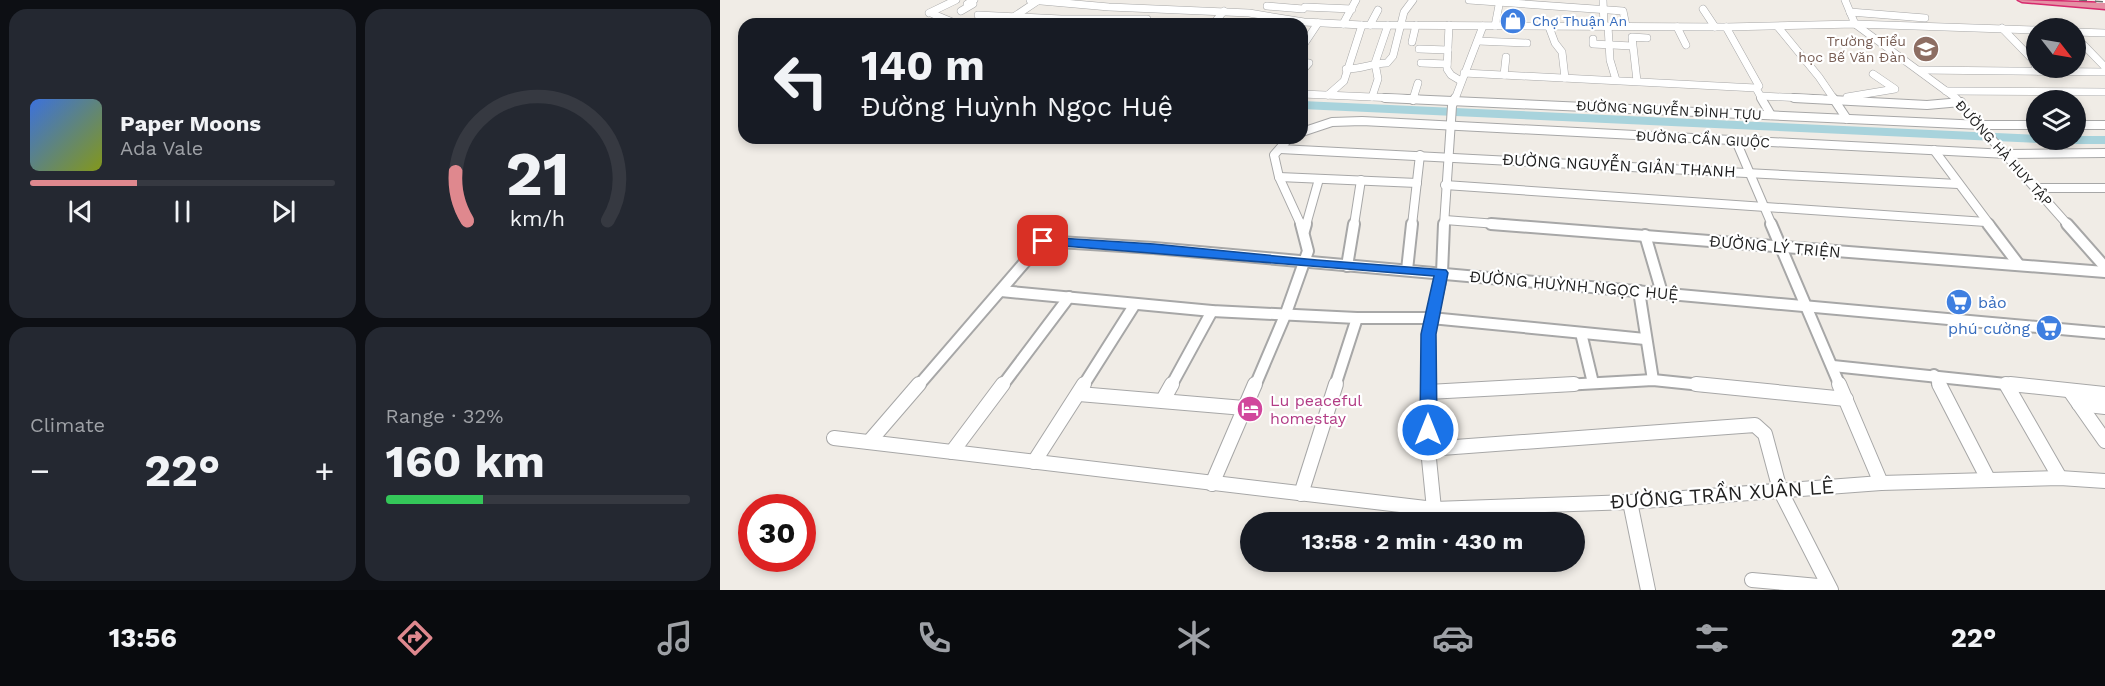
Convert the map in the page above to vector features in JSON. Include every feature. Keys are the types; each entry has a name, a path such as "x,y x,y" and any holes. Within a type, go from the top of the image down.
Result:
{"highway":[{"path":"2022,0 2102,3"},
{"path":"2058,0 2102,3"}],"street":[{"path":"943,18 931,13 956,0"},
{"path":"961,11 973,4 968,4 974,0"},
{"path":"1030,0 1109,7 1224,11 1266,18"},
{"path":"978,15 1012,18 1038,0"},
{"path":"1291,6 1296,0"},
{"path":"1294,18 1312,0"},
{"path":"1343,24 1356,0"},
{"path":"1346,69 1365,69 1376,63 1387,63 1393,56 1404,12 1413,0"},
{"path":"1470,0 1556,3 1623,11 1626,27"},
{"path":"1603,0 1610,60 1616,80"},
{"name":"ĐƯỜNG HÀ HUY TẬP","path":"1845,0 1856,24 1961,102 2105,267"},
{"path":"1495,26 1500,1"},
{"path":"1556,3 1551,27 1555,43 1562,52 1565,78"},
{"path":"1267,6 1352,9"},
{"path":"1150,18 1167,8"},
{"path":"1586,8 1588,26"},
{"path":"1702,9 1715,27"},
{"path":"1184,18 1191,10"},
{"path":"1370,25 1378,10"},
{"path":"1219,18 1224,11"},
{"path":"1850,12 1925,18"},
{"path":"1760,16 1768,27"},
{"path":"1308,23 1551,27 1778,27 1856,24 2026,29"},
{"path":"1308,38 1318,23"},
{"path":"1328,95 1344,81 1362,25"},
{"path":"1372,97 1378,79 1376,63 1388,25"},
{"path":"1412,42 1416,25"},
{"path":"1449,26 1448,72 1462,77 1504,75 1756,88"},
{"path":"1434,510 1428,449 1428,334 1442,273 1445,185 1454,99 1484,26"},
{"path":"1677,27 1686,45"},
{"path":"1726,27 1759,86 1756,88"},
{"path":"1778,27 1835,100 1847,119"},
{"path":"2002,28 2026,53"},
{"path":"2086,32 2105,33"},
{"path":"1637,81 1632,37 1647,38"},
{"path":"1593,39 1593,44 1632,46"},
{"path":"1478,41 1527,43"},
{"path":"2086,47 2105,67"},
{"path":"1419,49 1448,50"},
{"path":"1504,75 1506,57"},
{"path":"1421,63 1447,64"},
{"path":"1919,70 2026,71"},
{"path":"1970,70 1979,77"},
{"path":"2086,72 2105,72"},
{"path":"1846,101 1847,97 1895,89 1873,75"},
{"path":"1413,100 1418,83"},
{"path":"1988,83 1996,90"},
{"path":"1756,88 1771,116"},
{"path":"1946,91 2105,92"},
{"name":"ĐƯỜNG NGUYỄN ĐÌNH TỰU","path":"1308,94 1413,100 1454,99 1771,116 2026,125"},
{"path":"1761,96 1927,105 1961,102"},
{"name":"ĐƯỜNG CẦN GIUỘC","path":"1308,130 1332,122 1351,120 1452,118 1736,141 2102,155"},
{"path":"2086,125 2105,125"},
{"path":"1736,141 1881,483"},
{"path":"1212,484 1286,313 1308,251 1304,231 1280,177 1274,155 1282,144"},
{"name":"ĐƯỜNG NGUYỄN GIẢN THANH","path":"1280,149 1749,171 1958,184"},
{"path":"1934,150 2019,265"},
{"path":"1407,270 1420,155"},
{"path":"1280,177 1417,183"},
{"path":"1304,231 1318,179"},
{"path":"1347,266 1360,180"},
{"path":"1445,185 1986,222"},
{"path":"2037,188 2103,190"},
{"name":"ĐƯỜNG LÝ TRIỆN","path":"1444,220 2105,272"},
{"path":"1645,235 1662,293"},
{"name":"ĐƯỜNG HUỲNH NGỌC HUỆ","path":"1001,291 1043,241 1154,248 2105,333"},
{"path":"868,442 1001,291 1212,311 1357,318 1431,318 1645,339"},
{"path":"1639,291 1653,380"},
{"path":"952,452 1069,297"},
{"path":"1034,462 1135,304"},
{"path":"1163,400 1212,311"},
{"path":"1300,494 1357,318"},
{"path":"1581,333 1593,383"},
{"path":"1833,366 2105,394"},
{"path":"1934,375 1988,479"},
{"path":"1428,392 1653,380 1846,399"},
{"path":"2006,384 2060,478"},
{"path":"2070,391 2105,441"},
{"path":"1079,394 1244,408"},
{"path":"2079,404 2105,407"},
{"path":"1428,449 1748,424 1761,428 1765,434 1780,490 1830,589"},
{"name":"ĐƯỜNG TRẦN XUÂN LÊ","path":"834,438 1434,510 1630,502 1881,483 2060,478 2105,481"},
{"path":"1630,502 1648,590"},
{"path":"1752,580 1830,589"}],"waterway":[{"path":"1308,105 2026,138"},
{"path":"2086,140 2105,140"}],"railway":[{"path":"2079,0 2105,2"}],"place":[{"name":"Chợ Thuận An","path":"1513,21"},
{"name":"Trường Tiểu học Bế Văn Đàn","path":"1926,49"},
{"name":"bảo","path":"1959,302"},
{"name":"phú cường","path":"2049,328"},
{"name":"Lu peaceful homestay","path":"1250,409"}],"route":[{"path":"1043,241 1154,248 1317,264 1442,273 1428,334 1428,430"}]}
